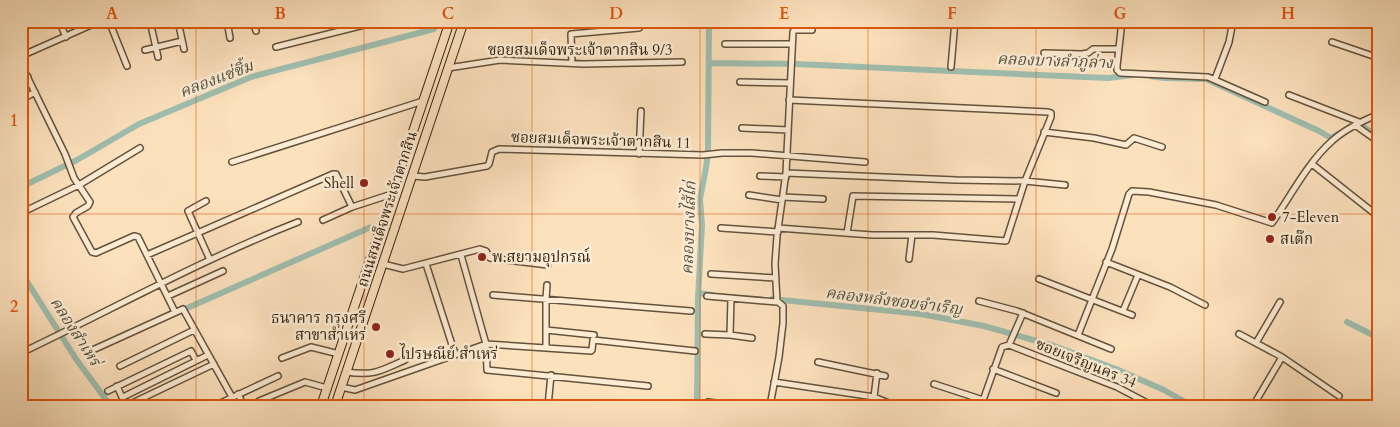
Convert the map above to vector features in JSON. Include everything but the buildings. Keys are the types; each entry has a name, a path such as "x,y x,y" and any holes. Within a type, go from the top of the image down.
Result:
{"main road":[{"name":"ถนนสมเด็จพระเจ้าตากสิน","path":"322,406 450,21"},
{"name":"ถนนสมเด็จพระเจ้าตากสิน","path":"335,406 464,21"},
{"path":"333,372 346,374"},
{"path":"327,391 338,397"}],"street":[{"path":"59,21 66,37"},
{"path":"21,56 100,21"},
{"path":"109,21 127,66"},
{"path":"150,21 158,57"},
{"path":"178,21 184,48"},
{"path":"195,24 204,21"},
{"path":"227,21 230,38"},
{"path":"253,21 256,31"},
{"path":"276,46 380,21"},
{"path":"605,21 606,31"},
{"path":"770,406 783,323 783,306 777,299 776,278 778,230 786,175 793,30 812,30 813,21"},
{"path":"951,67 955,21"},
{"path":"1215,80 1229,42 1233,21"},
{"path":"1043,23 1122,23 1117,70 1120,73 1203,76 1265,102"},
{"path":"572,63 571,34 639,28"},
{"path":"1379,40 1375,48 1379,52"},
{"path":"145,50 182,41"},
{"path":"1332,42 1379,58"},
{"path":"725,44 792,44"},
{"path":"1044,53 1082,54 1088,53 1093,49 1119,49"},
{"name":"ซอยสมเด็จพระเจ้าตากสิน 9/3","path":"448,68 500,60 572,63 682,62"},
{"path":"21,64 65,154 74,178 90,204 73,217 92,252 96,253 134,236 138,237 175,312"},
{"path":"21,81 28,77"},
{"path":"740,82 790,82"},
{"path":"21,100 35,92"},
{"path":"1289,95 1357,123 1379,142"},
{"path":"721,228 933,235 1006,241 1025,181 1051,117 1051,113 1048,112 789,100"},
{"path":"232,162 423,101"},
{"path":"639,154 641,111"},
{"path":"1078,335 1106,262 1129,194 1133,190 1216,205 1272,223 1312,164 1331,142 1357,123 1379,114"},
{"path":"742,128 788,130"},
{"path":"1044,132 1094,138 1126,145 1134,138 1162,147"},
{"path":"21,213 79,185 140,148"},
{"name":"ซอยสมเด็จพระเจ้าตากสิน 11","path":"413,176 425,177 487,166 492,152 499,149 639,154 703,155 752,153 865,162"},
{"path":"1312,164 1379,216"},
{"path":"147,255 334,174 336,174 352,207"},
{"path":"760,176 1025,181 1065,185"},
{"path":"322,220 393,193"},
{"path":"749,195 823,199"},
{"path":"847,233 853,196 1019,199"},
{"path":"206,201 188,212 210,260"},
{"path":"21,353 210,260 298,222"},
{"path":"909,259 912,235"},
{"path":"383,264 403,269 483,249 490,258 548,266"},
{"path":"461,254 486,344 487,370 648,386"},
{"path":"1106,262 1170,287 1205,305"},
{"path":"426,264 455,354"},
{"path":"168,296 223,271"},
{"path":"711,274 776,278"},
{"path":"1123,311 1138,275"},
{"path":"1039,279 1132,314"},
{"path":"546,348 547,285"},
{"path":"493,295 691,311"},
{"path":"707,296 777,299"},
{"path":"730,298 730,335"},
{"path":"979,301 1023,312 1112,349"},
{"path":"1256,343 1280,302"},
{"path":"86,352 182,308 214,364 235,396 244,406"},
{"path":"982,402 1002,347 1009,345 1023,312"},
{"path":"120,366 194,330"},
{"path":"546,330 594,335"},
{"path":"705,334 752,338"},
{"path":"1239,334 1282,357 1339,396"},
{"path":"341,387 355,390 486,344 591,352 593,340 695,351"},
{"name":"ซอยเจริญนคร 34","path":"1009,345 1117,387 1153,406"},
{"path":"282,358 311,347 339,354"},
{"path":"108,391 190,352 196,360"},
{"path":"122,397 208,354"},
{"path":"1253,406 1282,357"},
{"path":"346,374 375,374 405,360"},
{"path":"818,362 885,376"},
{"path":"117,386 128,405 214,364"},
{"path":"993,369 1056,394"},
{"path":"874,397 877,374"},
{"path":"548,406 551,375"},
{"path":"214,406 278,376"},
{"path":"259,401 305,382 327,391"},
{"path":"774,382 874,397 896,406"},
{"path":"934,384 990,406"},
{"path":"708,402 740,406"}],"waterway":[{"name":"คลองบางไส้ไก่","path":"697,406 698,299 702,225 700,199 708,151 709,21"},
{"name":"คลองแซ่ซิ้ม","path":"21,187 77,160 139,124 251,77 434,29"},
{"name":"คลองบางลำภูล่าง","path":"709,63 795,64 1108,78 1133,75"},
{"name":"คลองบางลำภูล่าง","path":"1150,76 1206,79 1331,138 1338,134"},
{"name":"คลองบางลำภูล่าง","path":"1354,123 1379,136"},
{"path":"185,309 371,227"},
{"name":"คลองสำเหร่","path":"21,272 76,359 107,401 108,406"},
{"name":"คลองหลังซอยจำเริญ","path":"698,293 712,295"},
{"name":"คลองหลังซอยจำเริญ","path":"772,299 921,314 984,326 1054,346 1116,369 1164,390 1192,406"},
{"path":"1347,322 1379,338"},
{"path":"96,406 107,401"}],"place":[{"name":"Shell","path":"364,183"},
{"name":"7-Eleven","path":"1272,217"},
{"name":"สเต๊ก","path":"1270,239"},
{"name":"พ.สยามอุปกรณ์","path":"482,257"},
{"name":"ธนาคาร กรุงศรี สาขาสำเหร่","path":"376,327"},
{"name":"ไปรษณีย์ สำเหร่","path":"390,354"}]}
